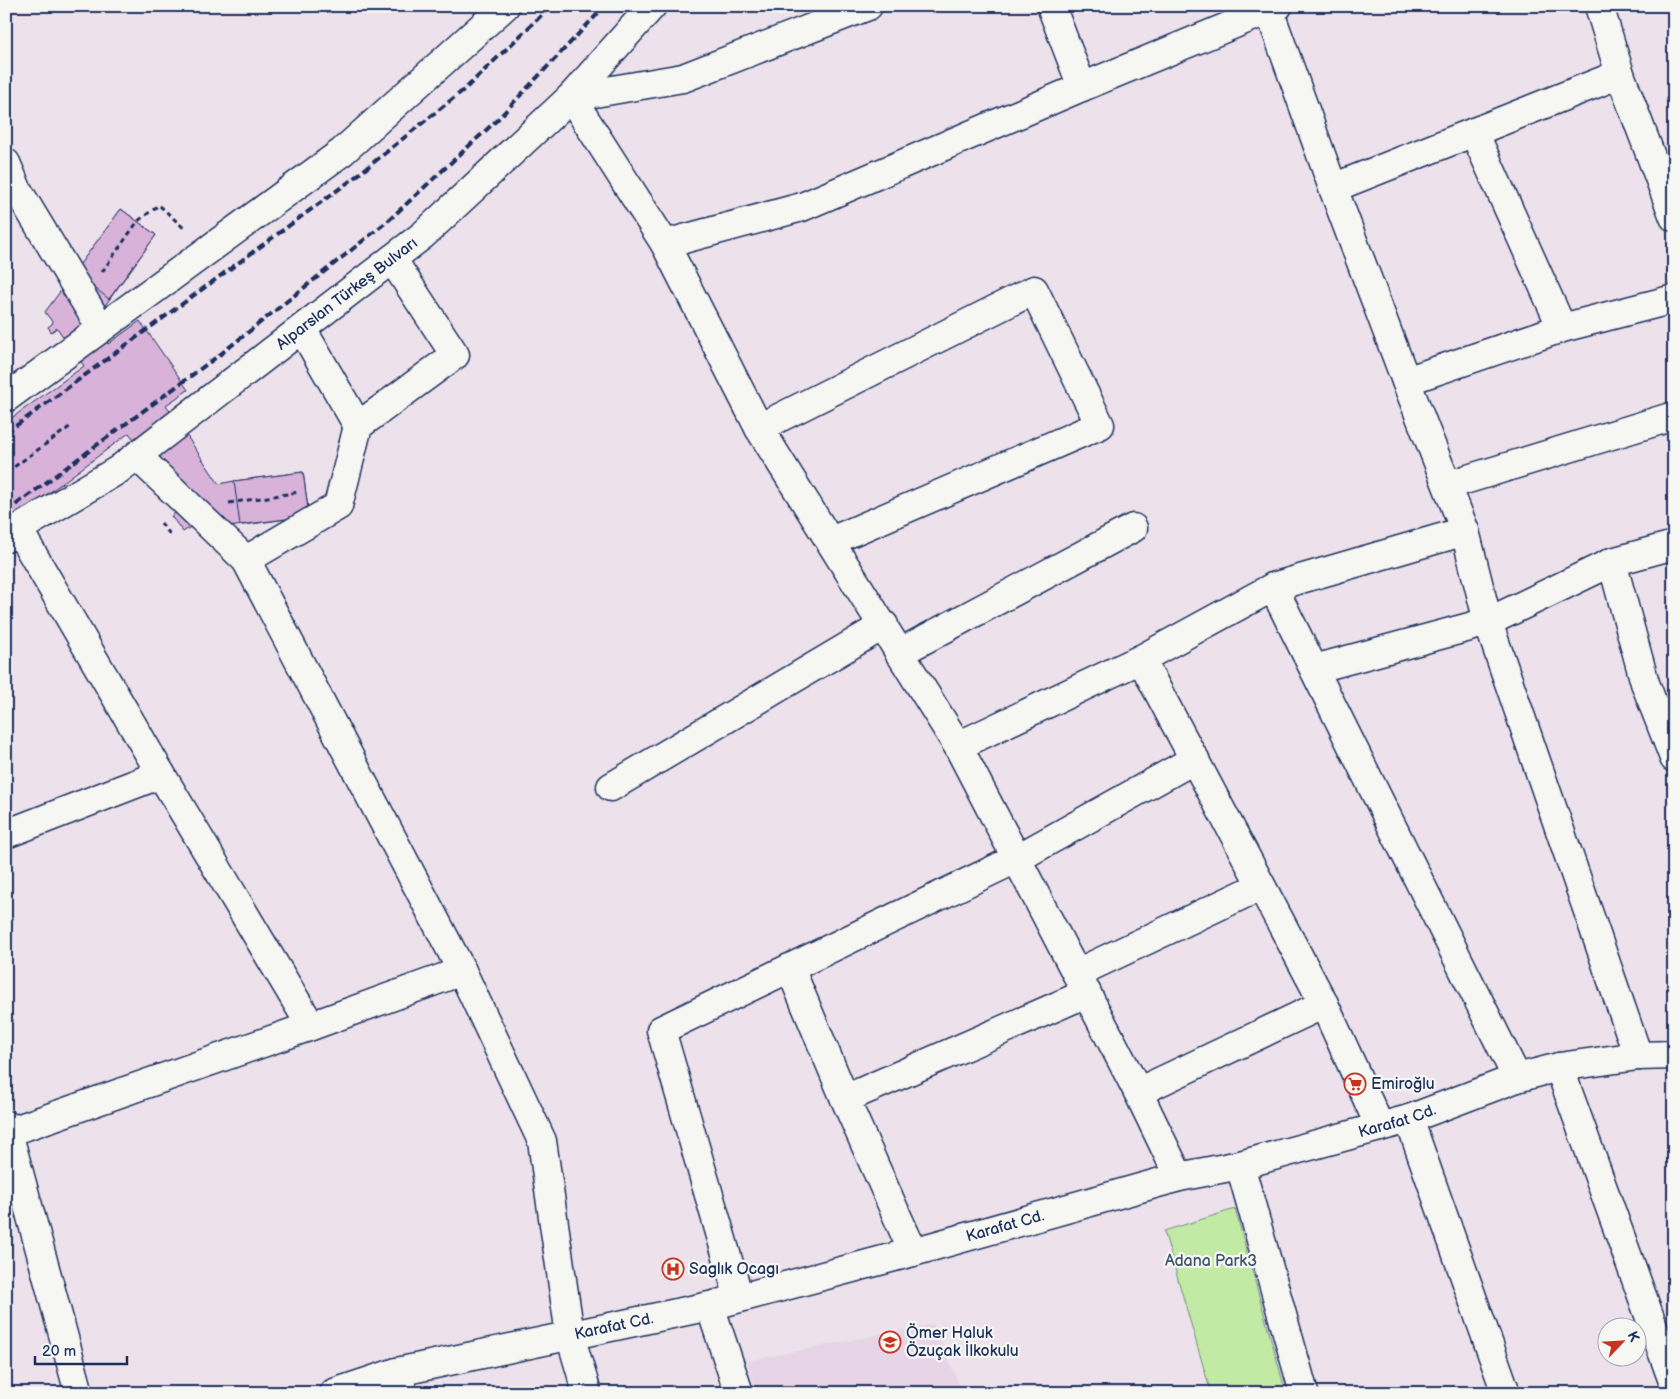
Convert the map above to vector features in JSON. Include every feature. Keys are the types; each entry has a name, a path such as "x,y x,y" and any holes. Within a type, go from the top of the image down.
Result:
{"street":[{"path":"6,398 342,152 506,6"},
{"name":"Alparslan Türkeş Bulvarı","path":"12,534 118,470 423,235 571,97 652,6"},
{"path":"868,6 683,78 571,97 665,244 759,428 958,746 1018,858 1138,1092 1179,1177"},
{"path":"1051,6 1082,87"},
{"path":"1599,6 1620,74 1674,217"},
{"path":"665,244 802,207 1082,87 1274,8 1333,188 1465,531 1488,622 1638,1056"},
{"path":"1333,188 1620,74"},
{"path":"1474,132 1562,328"},
{"path":"6,163 17,189 101,328"},
{"path":"246,560 338,506 358,426 455,355 392,259"},
{"path":"759,428 1034,290 1100,425 830,541"},
{"path":"1406,381 1562,328 1674,299"},
{"path":"302,329 358,426"},
{"path":"1448,485 1674,416"},
{"path":"137,456 246,560 462,971 542,1141 570,1335 587,1393"},
{"path":"899,653 1133,528"},
{"path":"958,746 1141,659 1273,587 1465,531"},
{"path":"12,534 161,774 311,1026"},
{"path":"1314,669 1488,622 1612,562 1674,545"},
{"path":"1612,562 1645,683 1674,758"},
{"path":"1273,587 1517,1078"},
{"path":"611,787 884,625"},
{"path":"1141,659 1324,1004 1380,1127"},
{"path":"739,1298 661,1030 1018,858 1195,759"},
{"path":"6,834 161,774"},
{"path":"845,1099 1082,983 1261,886"},
{"path":"790,968 845,1099 913,1252"},
{"path":"79,1393 7,1130 311,1026 462,971"},
{"path":"1138,1092 1324,1004"},
{"name":"Karafat Cd.","path":"334,1393 400,1382 570,1335 710,1306 913,1252 1179,1177 1240,1165 1409,1119 1517,1078 1559,1067 1638,1056 1674,1055"},
{"path":"1559,1067 1674,1384"},
{"path":"1409,1119 1506,1393"},
{"path":"1240,1165 1304,1393"},
{"path":"710,1306 739,1393"}],"path":[{"path":"100,274 138,221 158,205 208,250"},
{"path":"7,472 71,426"},
{"path":"221,504 306,492"}],"shaded area":[{"name":"Ömer Haluk Özuçak İlkokulu","path":"933,1324 963,1393 757,1393 747,1361"}],"green space":[{"name":"Adana Park3","path":"1235,1209 1286,1393 1211,1393 1164,1231"}],"building":[{"path":"121,209 156,235 93,322 108,344 140,321 188,390 166,405 219,484 303,472 309,516 200,531 195,524 183,532 171,516 185,506 129,433 6,525 6,422 84,366 57,328 51,332 48,327 53,323 45,312"},
{"path":"121,209 156,235 109,299 74,272"},
{"path":"303,472 309,516 240,525 234,481"}],"railway":[{"path":"6,433 354,178 466,88 551,6"},
{"path":"6,512 222,353 389,220 497,120 605,6"}],"place":[{"name":"Emiroğlu","path":"1355,1084"},
{"name":"Saglık Ocagı","path":"673,1269"},
{"name":"Ömer Haluk Özuçak İlkokulu","path":"890,1342"}]}
